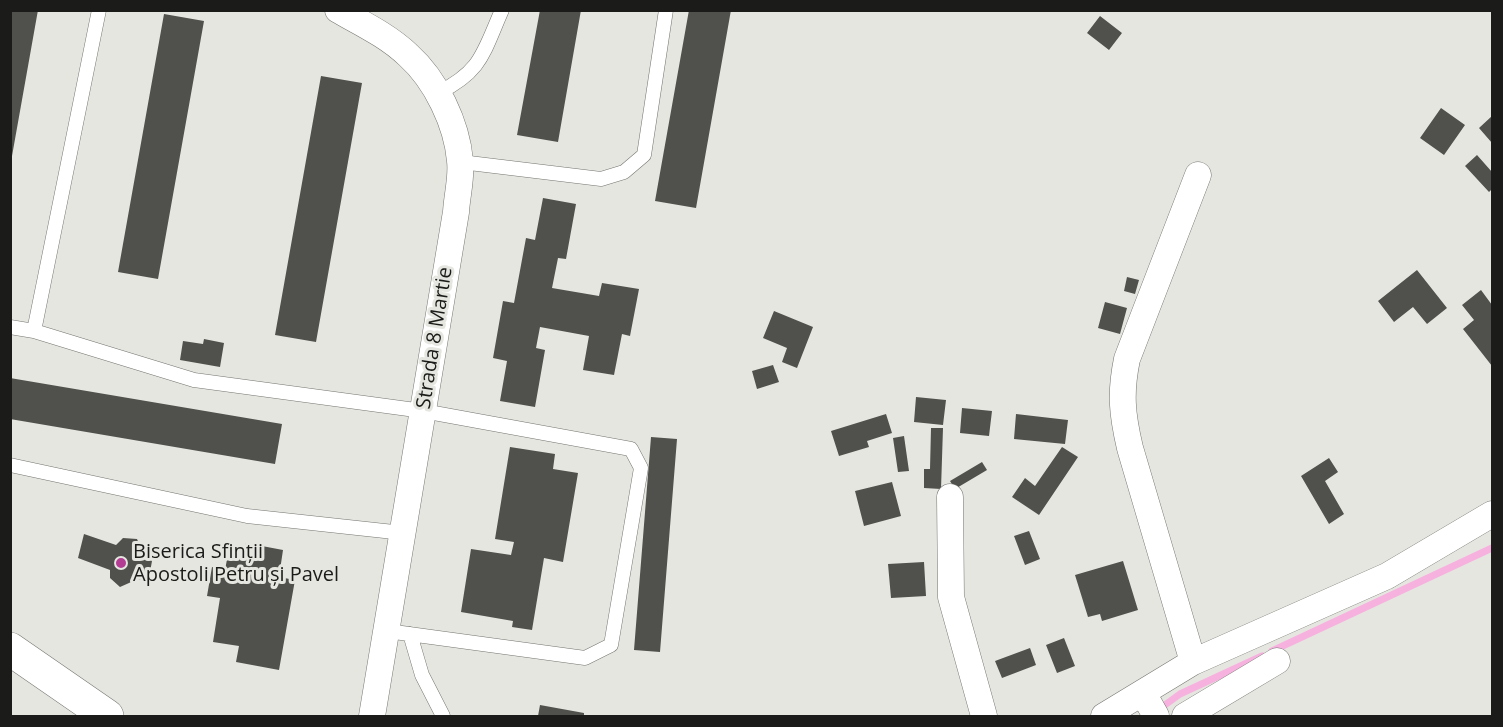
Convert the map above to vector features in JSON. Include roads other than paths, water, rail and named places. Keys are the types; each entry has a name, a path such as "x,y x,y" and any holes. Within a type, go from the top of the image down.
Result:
{"main road":[{"path":"10,649 107,717"}],"street":[{"name":"Strada 8 Martie","path":"338,10 380,33 410,56 438,93 454,130 461,162 456,212 403,532 398,633 372,717"},
{"path":"1193,662 1130,448 1121,390 1127,359 1198,175"},
{"path":"950,497 951,597 984,717"},
{"path":"1104,717 1148,702 1193,662 1387,576 1492,514"},
{"path":"1185,717 1277,661"}],"lane":[{"path":"33,331 99,10"},
{"path":"438,93 462,81 478,66 502,10"},
{"path":"461,162 601,179 624,172 644,155 666,10"},
{"path":"10,327 33,331 194,380 423,411 631,449 641,468 611,645 585,658 398,633"},
{"path":"10,465 247,516 403,532"},
{"path":"398,633 443,717"}],"waterway":[{"path":"1272,651 1492,548"},
{"path":"1158,710 1180,694 1262,656"}],"place":[{"name":"Biserica Sfinții Apostoli Petru și Pavel","path":"121,563"}]}
